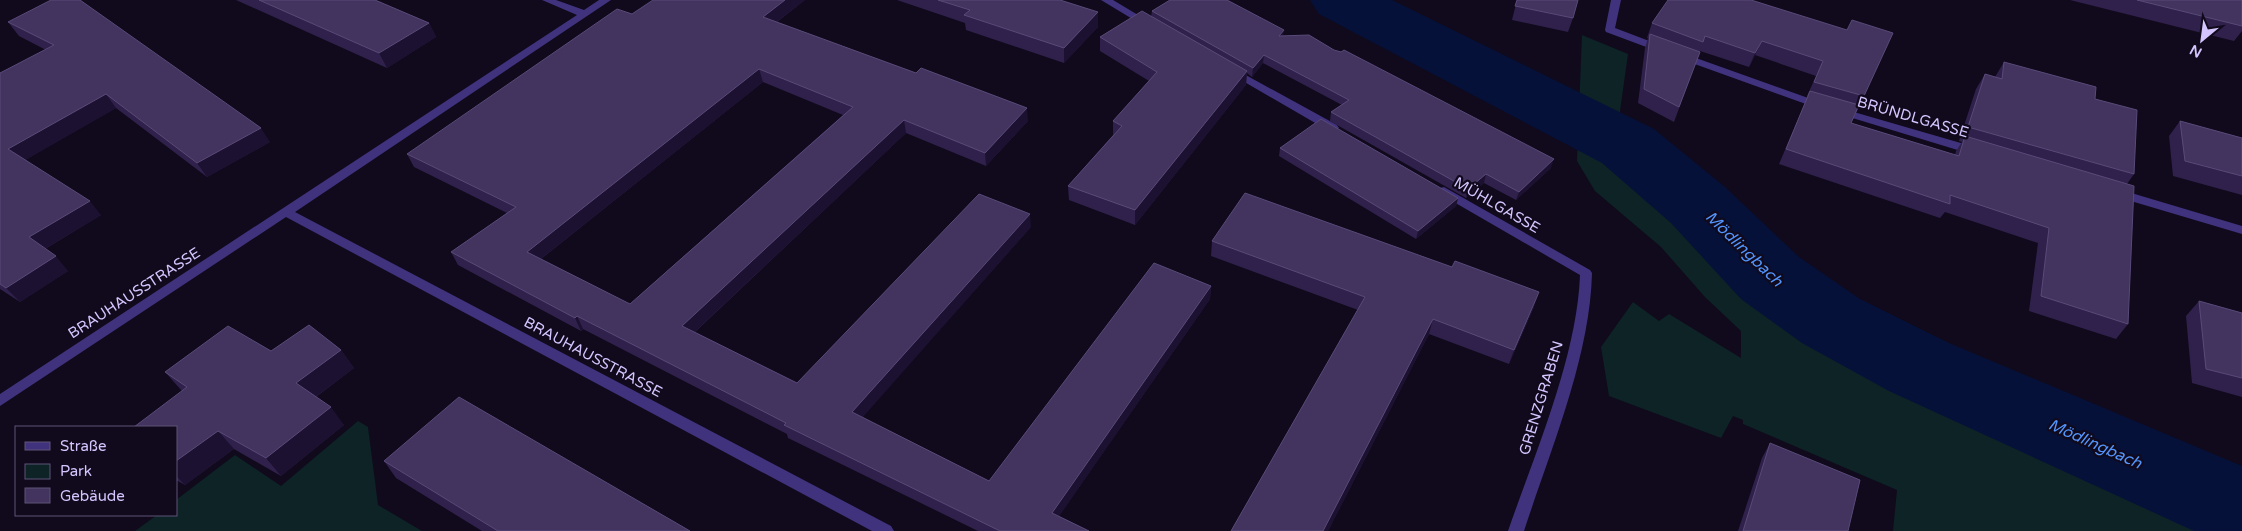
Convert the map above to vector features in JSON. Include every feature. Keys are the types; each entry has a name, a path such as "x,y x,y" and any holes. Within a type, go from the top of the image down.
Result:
{"street":[{"path":"547,0 584,14"},
{"name":"BRAUHAUSSTRASSE","path":"0,401 606,0"},
{"path":"1106,0 1161,31"},
{"name":"BRÜNDLGASSE","path":"1616,0 1610,30 1808,102 1987,155"},
{"path":"1219,64 1347,136"},
{"name":"MÜHLGASSE","path":"1433,185 1586,273"},
{"path":"2110,191 2242,230"},
{"name":"BRAUHAUSSTRASSE","path":"286,212 886,531"},
{"name":"GRENZGRABEN","path":"1516,531 1564,389 1585,304 1586,273"}],"green space":[{"path":"1582,35 1628,54 1620,111 1625,148 1698,205 1766,280 1831,321 1920,371 2242,515 2242,531 1893,531 1897,490 1743,424 1743,420 1733,416 1721,438 1609,396 1601,347 1633,302 1659,321 1669,314 1741,358 1741,331 1705,297 1661,247 1595,191 1577,161"},
{"path":"358,421 368,427 378,505 422,531 135,531 156,516 178,516 178,498 235,455 281,486"}],"building":[{"path":"51,0 80,0 261,128 197,163 106,94 8,149 90,201 29,237 56,256 6,288 0,284 0,73 54,45 8,22"},
{"path":"259,0 375,0 429,23 379,53"},
{"path":"653,0 785,0 763,17 916,73 921,68 1027,108 985,153 904,120 682,326 797,383 979,194 1030,214 852,412 989,481 1154,263 1211,286 1052,513 1089,531 1000,531 784,425 786,423 577,316 575,318 451,252 516,207 407,154 617,9 632,14","holes":["759,69 853,107 630,304 527,252"]},
{"path":"938,0 1060,0 1098,12 1064,48 964,15 970,10"},
{"path":"1170,0 1227,0 1284,30 1279,36 1309,35 1334,50 1341,52 1344,50 1554,159 1519,192 1486,174 1468,189 1331,112 1349,100 1264,55 1253,68 1152,11"},
{"path":"1517,0 1578,0 1573,18 1515,6"},
{"path":"1668,0 1751,0 1847,30 1852,20 1893,33 1864,96 1814,82 1823,61 1762,41 1755,53 1705,36 1703,42 1652,23"},
{"path":"2137,0 2242,0 2242,26"},
{"path":"1142,11 1247,71 1135,210 1068,186 1122,126 1113,121 1157,72 1100,37"},
{"path":"1650,34 1700,52 1679,107 1644,89"},
{"path":"2004,62 2096,87 2095,99 2137,110 2134,174 1968,127 1985,74 2002,79"},
{"path":"1810,91 1859,105 1851,123 1959,156 1965,136 2134,186 2128,324 2041,296 2049,228 1950,195 1950,204 1786,149"},
{"path":"1321,119 1458,198 1418,231 1280,148"},
{"path":"2180,121 2242,138 2242,176 2185,161"},
{"path":"1245,193 1452,267 1455,261 1539,292 1514,350 1433,319 1323,531 1231,531 1365,297 1212,241"},
{"path":"2199,301 2242,313 2242,378 2206,369"},
{"path":"309,325 341,350 296,383 331,407 266,458 218,431 178,460 178,426 135,426 187,387 165,372 228,326 271,351"},
{"path":"459,397 690,531 498,531 384,461"},
{"path":"1770,443 1860,480 1848,531 1743,531"}],"waterway":[{"name":"Mödlingbach","path":"1342,0 1628,146 1698,205 1770,278 1831,321 1919,367 2242,509"}]}
